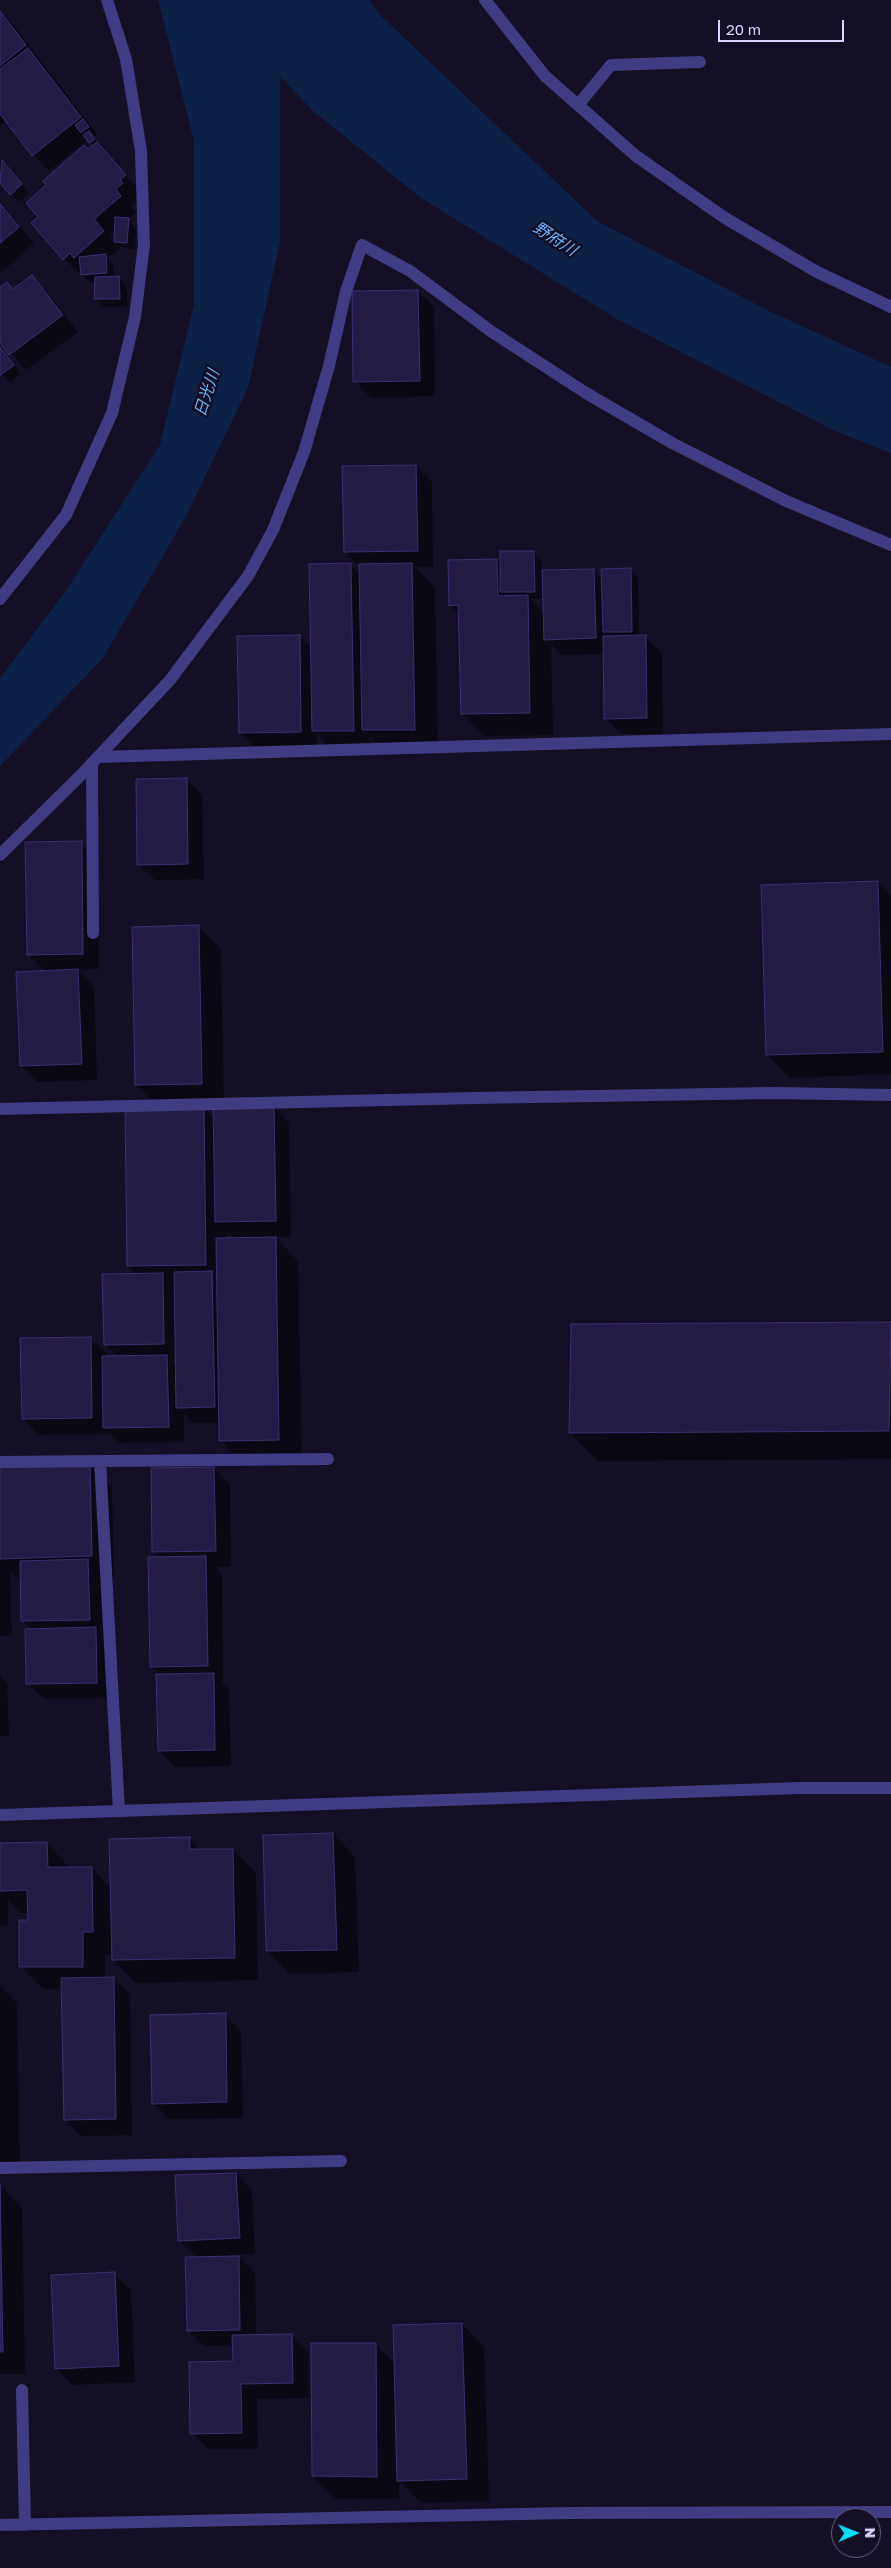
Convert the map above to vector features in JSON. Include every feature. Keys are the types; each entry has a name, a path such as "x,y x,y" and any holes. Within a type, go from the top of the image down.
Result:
{"street":[{"path":"0,599 66,515 112,413 135,318 144,245 141,151 126,59 107,0"},
{"path":"485,0 545,76 636,156 725,218 817,272 891,307"},
{"path":"578,105 611,65 700,62"},
{"path":"0,855 95,760 170,680 248,576 273,530 304,452 329,366 346,291 362,245 410,271 492,332 586,393 672,444 786,500 891,545"},
{"path":"95,760 891,734"},
{"path":"93,933 95,760"},
{"path":"0,1109 774,1093 891,1095"},
{"path":"0,1462 328,1459"},
{"path":"100,1461 119,1811"},
{"path":"0,1815 800,1788 891,1788"},
{"path":"0,2168 341,2161"},
{"path":"22,2390 25,2524"},
{"path":"0,2525 558,2514 891,2512"}],"water":[{"path":"158,0 369,0 378,13 597,221 767,310 891,367 891,453 833,430 617,319 421,198 312,110 280,76 280,242 248,388 185,518 103,658 0,766 0,678 67,589 160,445 194,304 194,141"}],"building":[{"path":"0,11 26,45 0,66"},
{"path":"28,48 81,117 32,156 0,114 0,69"},
{"path":"83,119 89,127 81,133 75,125"},
{"path":"89,131 95,139 89,143 83,135"},
{"path":"97,142 126,175 120,180 123,183 116,189 121,196 94,219 104,231 74,258 70,253 63,260 31,223 38,217 26,203 46,185 43,181 84,145 88,149"},
{"path":"2,160 22,184 10,195 0,183"},
{"path":"0,204 19,227 0,243"},
{"path":"115,217 129,218 127,243 114,242"},
{"path":"106,254 107,273 81,275 79,257"},
{"path":"32,275 63,315 9,355 0,343 0,287 7,282 13,289"},
{"path":"119,276 120,299 94,299 95,277"},
{"path":"418,290 420,381 353,382 352,291"},
{"path":"0,347 14,365 1,375 0,375"},
{"path":"416,465 418,551 344,552 342,466"},
{"path":"500,551 534,551 535,592 500,592"},
{"path":"497,559 498,596 528,595 530,713 461,714 458,605 449,606 448,560"},
{"path":"351,563 354,731 312,731 309,564"},
{"path":"412,563 415,730 362,730 359,564"},
{"path":"631,568 632,632 603,632 601,569"},
{"path":"594,569 596,638 544,640 542,570"},
{"path":"300,635 301,732 239,733 237,636"},
{"path":"646,635 647,718 604,719 603,636"},
{"path":"187,778 188,864 137,865 136,779"},
{"path":"82,841 83,954 27,955 25,842"},
{"path":"878,881 883,1052 766,1055 761,885"},
{"path":"199,925 202,1084 135,1085 132,927"},
{"path":"78,969 82,1064 20,1066 16,972"},
{"path":"204,1106 206,1265 127,1266 125,1107"},
{"path":"274,1106 276,1221 215,1222 213,1107"},
{"path":"276,1237 279,1440 219,1441 216,1238"},
{"path":"212,1271 215,1407 176,1408 174,1272"},
{"path":"163,1273 164,1344 104,1345 102,1274"},
{"path":"891,1322 889,1431 569,1433 571,1324"},
{"path":"91,1337 92,1418 22,1419 20,1338"},
{"path":"167,1355 169,1427 103,1428 102,1356"},
{"path":"90,1463 92,1556 0,1559 0,1465"},
{"path":"214,1467 216,1551 152,1552 151,1468"},
{"path":"206,1556 208,1666 150,1667 148,1557"},
{"path":"88,1559 90,1620 21,1621 20,1561"},
{"path":"96,1627 97,1683 26,1684 25,1629"},
{"path":"214,1673 215,1750 158,1751 156,1674"},
{"path":"333,1833 337,1950 266,1951 263,1835"},
{"path":"190,1837 190,1849 233,1849 235,1958 112,1960 109,1839"},
{"path":"47,1842 48,1867 92,1867 93,1932 83,1932 83,1967 19,1967 19,1920 28,1920 27,1890 0,1891 0,1843"},
{"path":"114,1977 116,2119 64,2120 61,1978"},
{"path":"226,2013 227,2102 152,2104 150,2015"},
{"path":"236,2173 240,2238 178,2241 175,2175"},
{"path":"0,2184 3,2352 0,2352"},
{"path":"239,2256 240,2330 187,2331 185,2257"},
{"path":"115,2272 119,2366 55,2369 51,2275"},
{"path":"462,2323 467,2479 397,2481 393,2325"},
{"path":"292,2334 293,2383 241,2384 242,2433 190,2434 189,2362 233,2361 232,2335"},
{"path":"311,2343 376,2343 377,2477 312,2476"}],"water label":[{"name":"野府川","path":"555,239"},
{"name":"日光川","path":"207,393"}]}
